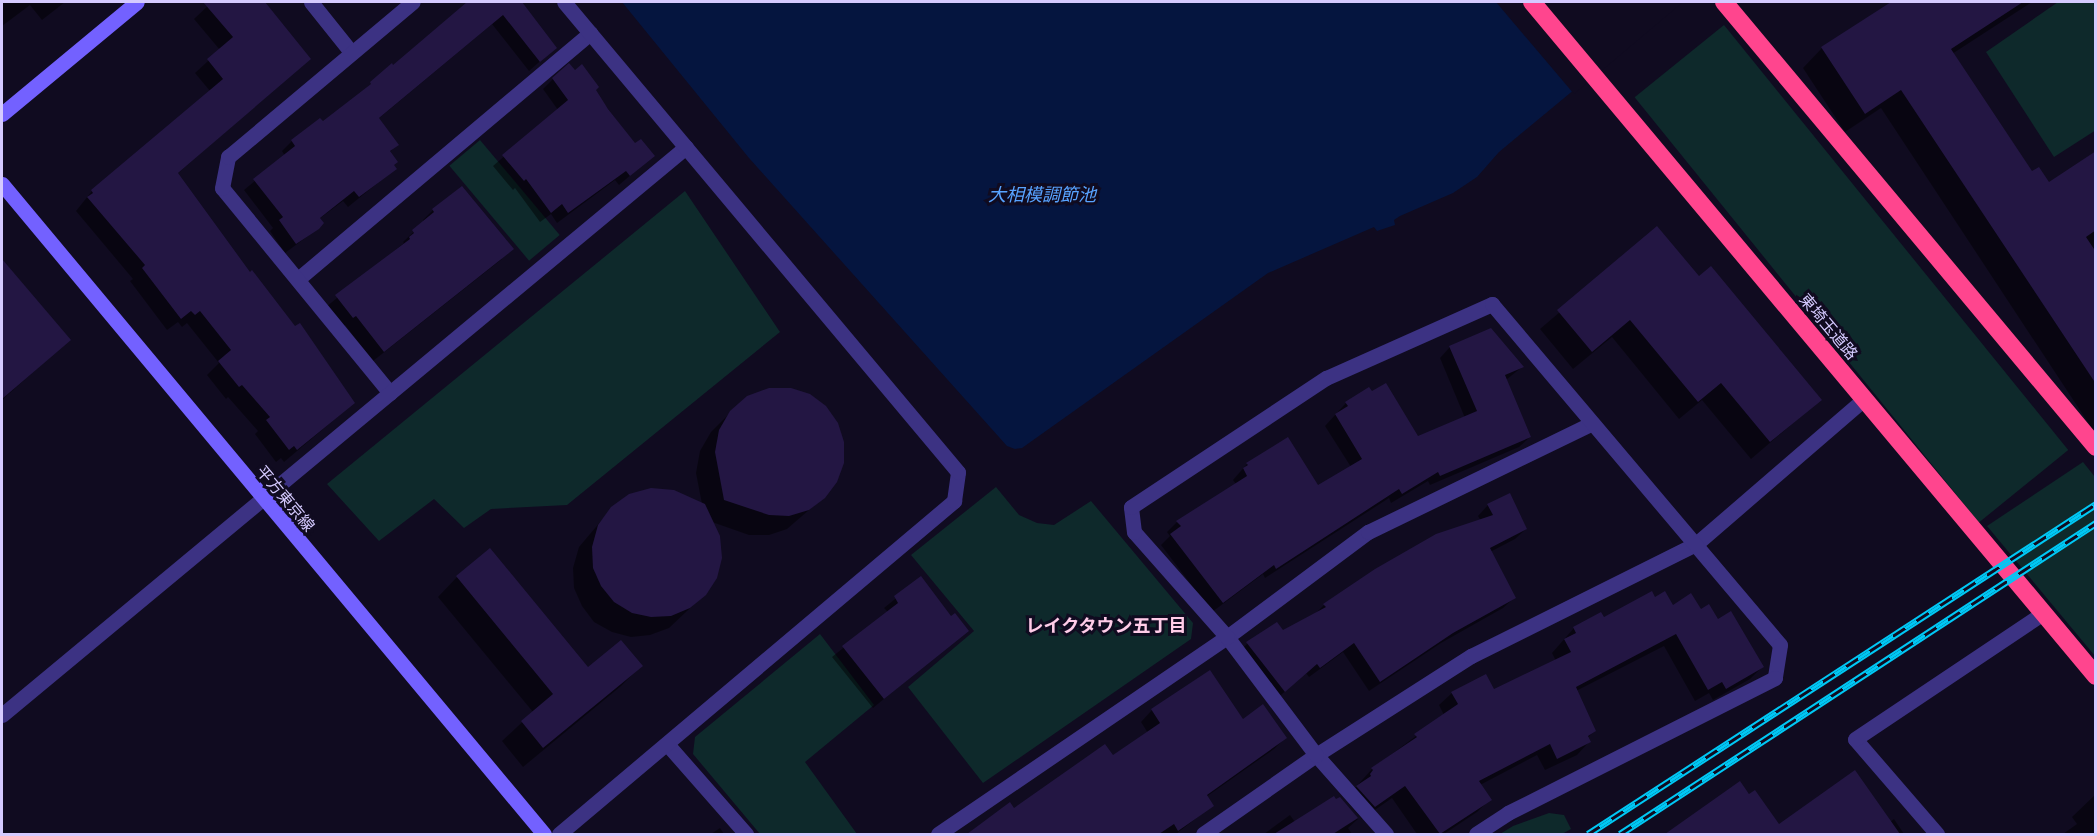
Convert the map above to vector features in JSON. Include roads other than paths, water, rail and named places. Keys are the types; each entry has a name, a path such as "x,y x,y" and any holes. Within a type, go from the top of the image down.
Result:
{"highway":[{"name":"東埼玉道路","path":"1532,2 2096,676"},
{"path":"1724,2 2096,447"}],"main road":[{"path":"2,114 137,2"},
{"name":"平方東京線","path":"2,184 262,500 544,834"}],"street":[{"path":"311,2 351,52"},
{"path":"390,393 222,188 228,157 413,2"},
{"path":"558,834 954,501 958,472 564,2"},
{"path":"298,279 590,33"},
{"path":"2,715 686,147"},
{"path":"1386,834 1316,755 1227,637 1134,531 1131,507 1326,378 1492,304 1780,645 1775,678 1508,813 1476,834"},
{"path":"1203,834 1316,755 1471,656 1696,544 1863,400"},
{"path":"938,834 1227,637 1368,532 1592,423"},
{"path":"1937,834 1855,739 2043,613"},
{"path":"667,744 746,834"}],"water":[{"name":"大相模調節池","path":"622,2 1680,2 1499,152 1477,177 1453,193 1400,216 1394,220 1395,225 1377,231 1374,227 1268,273 1022,448 1015,449 1007,446 749,158"}],"railway":[{"path":"1588,834 2096,504"},
{"path":"1620,834 2096,523"}],"district":[{"name":"レイクタウン五丁目","path":"1106,626"}]}
